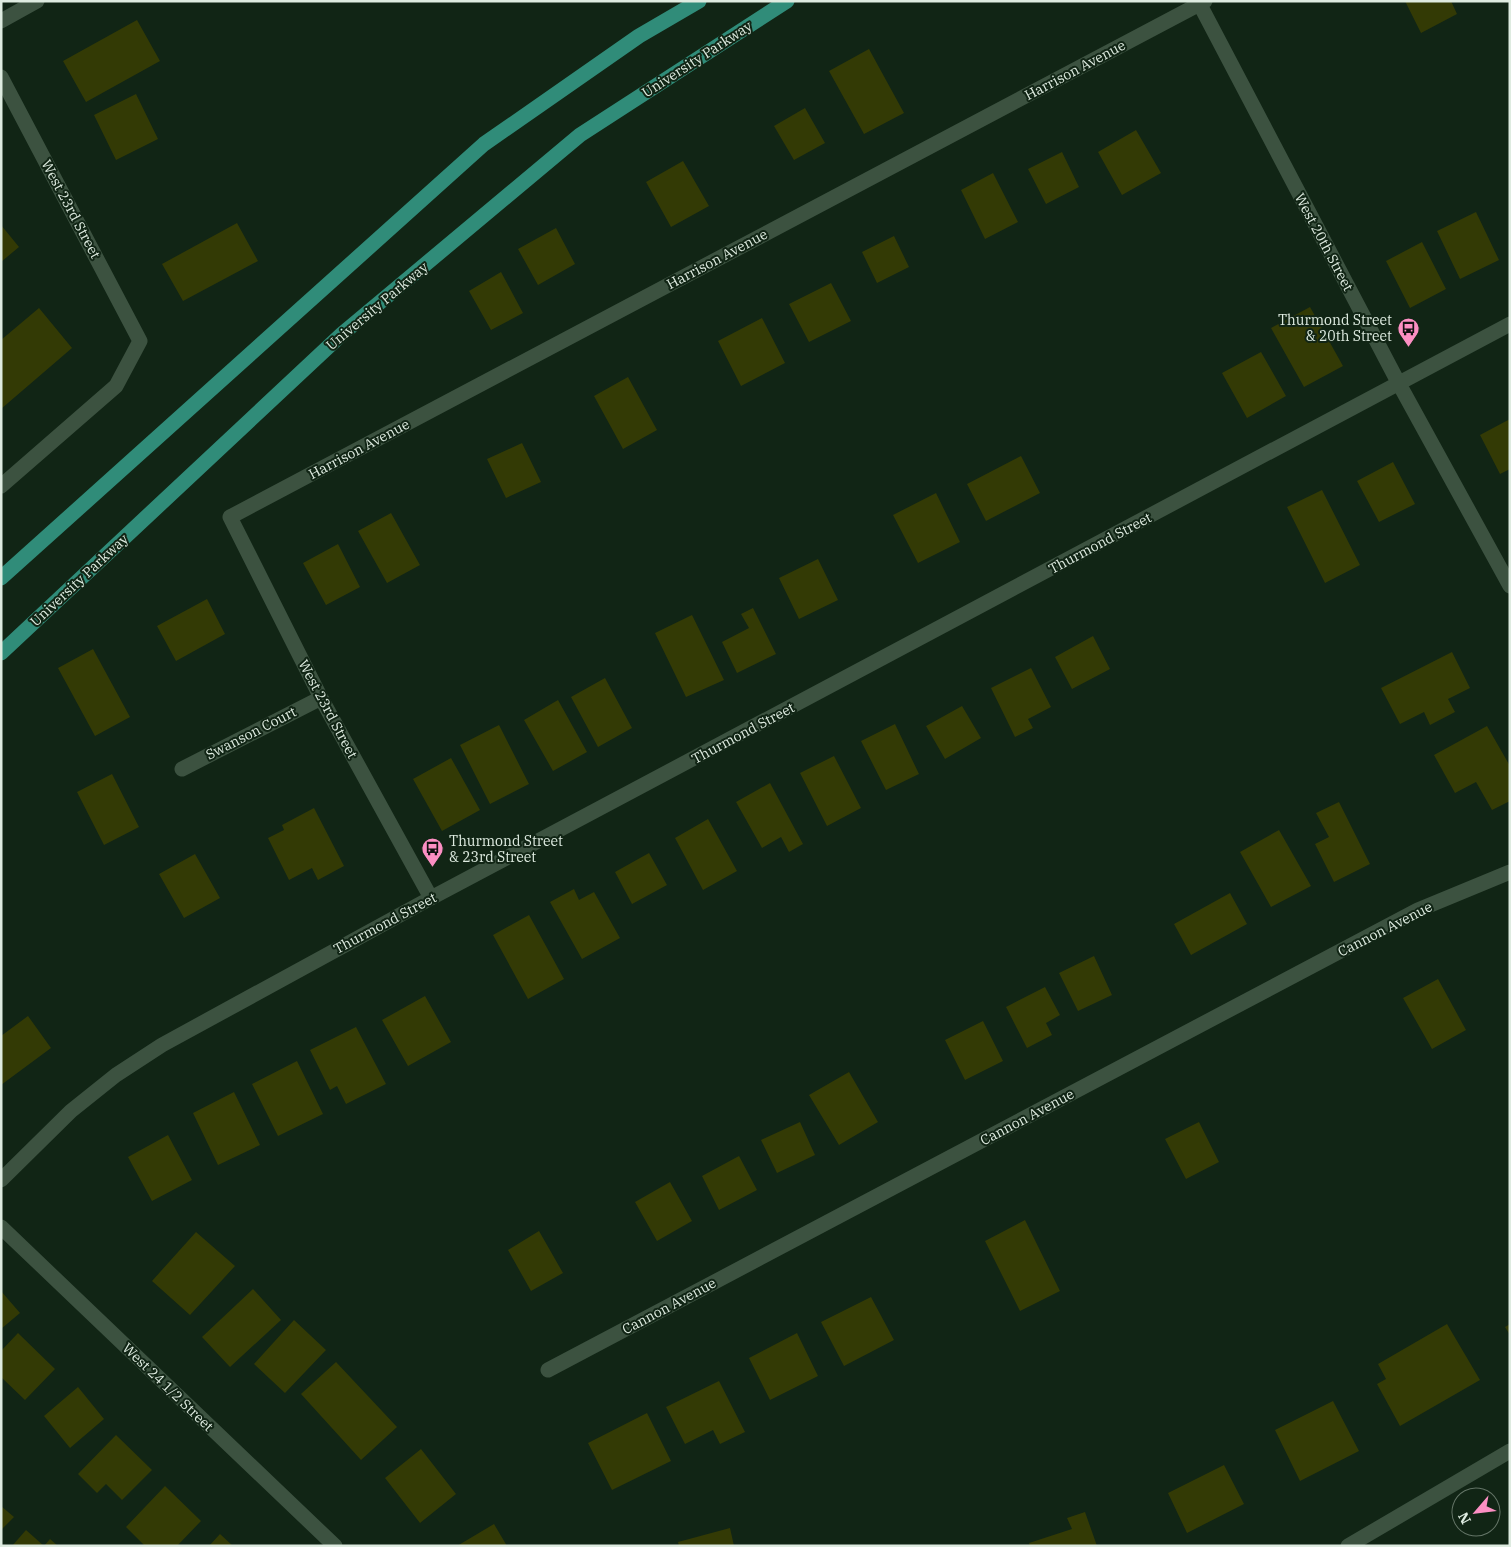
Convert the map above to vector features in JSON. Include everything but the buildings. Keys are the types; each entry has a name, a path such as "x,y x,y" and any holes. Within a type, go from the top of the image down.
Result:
{"main road":[{"path":"1,578 484,144 639,36 699,1"},
{"name":"University Parkway","path":"1,653 342,334 580,135 787,1"}],"street":[{"path":"1,21 37,1"},
{"name":"West 20th Street","path":"1201,2 1398,382 1510,586"},
{"name":"Harrison Avenue","path":"230,517 1201,2"},
{"name":"West 23rd Street","path":"1,77 140,341 116,386 1,486"},
{"name":"Thurmond Street","path":"1,1180 71,1111 116,1075 162,1045 431,898 1510,324"},
{"name":"West 23rd Street","path":"230,517 320,698 431,898"},
{"name":"Swanson Court","path":"182,769 320,698"},
{"name":"Cannon Avenue","path":"548,1370 1418,910 1510,872"},
{"name":"West 24 1/2 Street","path":"1,1227 335,1546"},
{"path":"1348,1546 1510,1451"}],"place":[{"name":"Thurmond Street & 20th Street","path":"1408,347"},
{"name":"Thurmond Street & 23rd Street","path":"433,868"}]}
